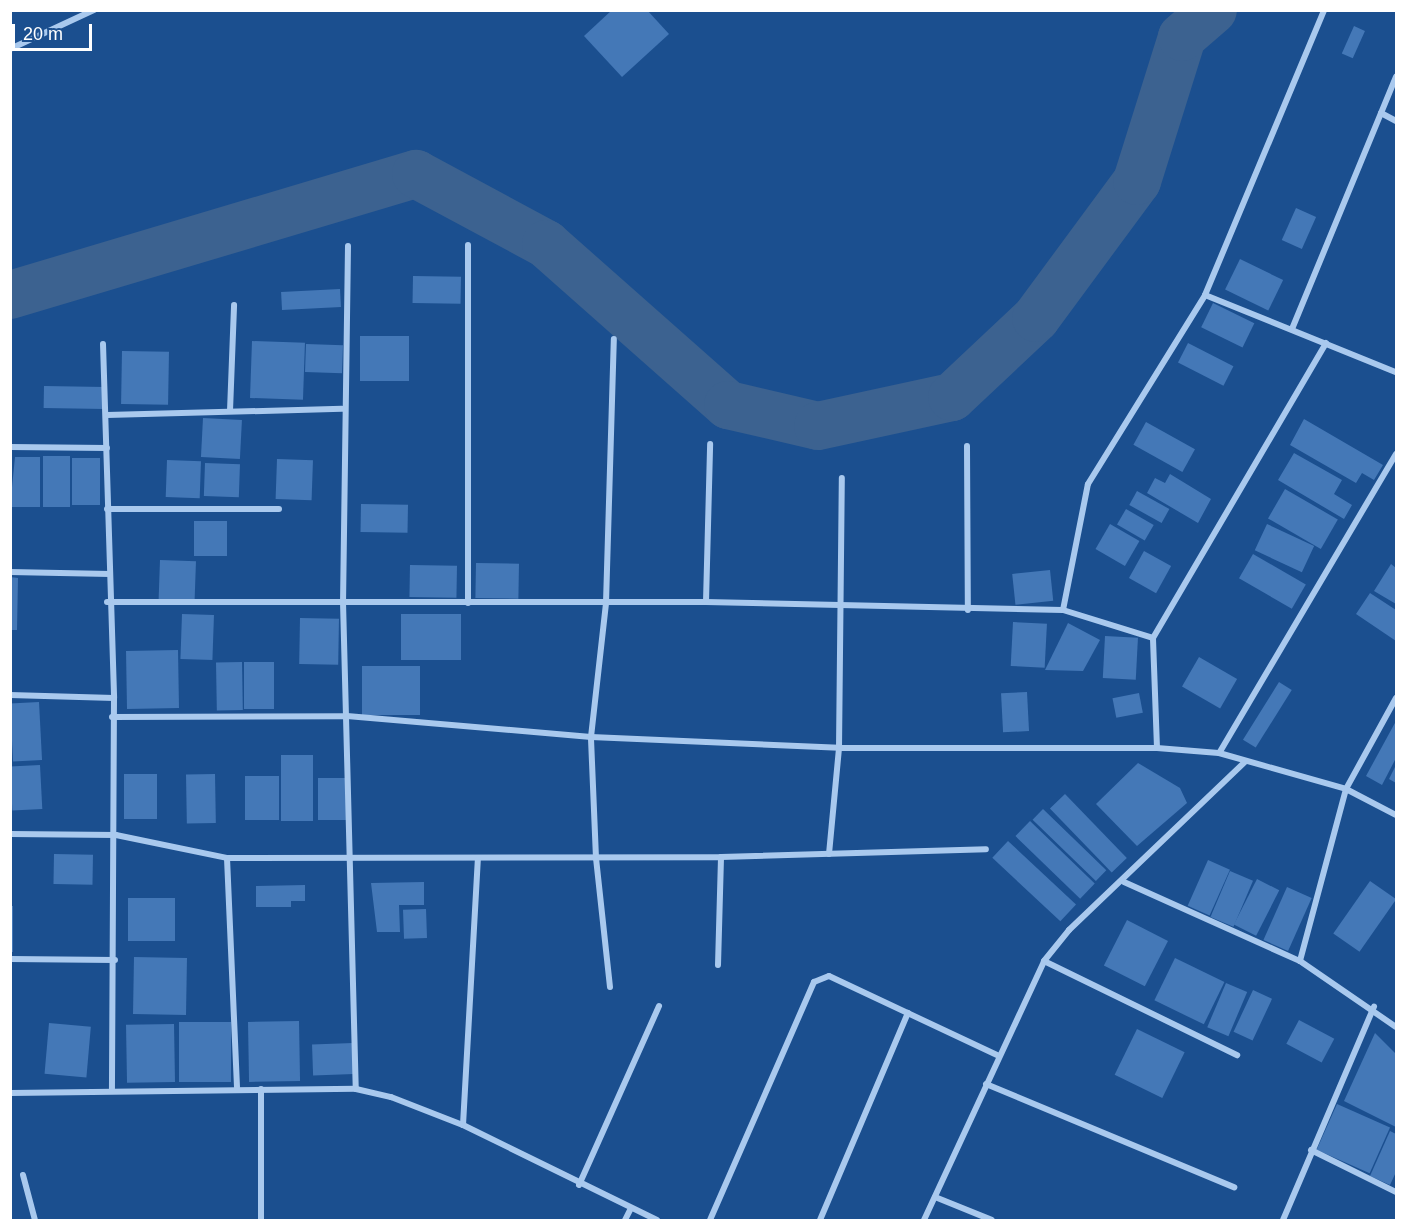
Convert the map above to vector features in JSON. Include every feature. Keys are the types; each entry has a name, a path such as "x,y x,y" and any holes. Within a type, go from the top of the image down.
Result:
{"street":[{"path":"10,49 94,10"},
{"path":"1063,610 1088,484 1206,294 1324,10"},
{"path":"1292,328 1396,76"},
{"path":"1381,113 1396,120"},
{"path":"468,244 468,603"},
{"path":"348,246 342,409 343,602 354,860 356,1089"},
{"path":"1206,294 1396,372"},
{"path":"230,411 234,305"},
{"path":"610,987 596,858 591,737 606,603 614,339"},
{"path":"1157,748 1154,638 1326,343"},
{"path":"103,344 107,415 110,574 107,602 114,698 112,717 116,835 112,1089"},
{"path":"107,415 342,409"},
{"path":"706,602 710,444"},
{"path":"967,446 968,610"},
{"path":"10,447 106,448"},
{"path":"1219,753 1396,454"},
{"path":"829,854 839,748 842,478"},
{"path":"107,509 279,509"},
{"path":"10,572 110,574"},
{"path":"107,602 706,602 841,608 1063,610 1154,638"},
{"path":"10,695 114,698"},
{"path":"1300,962 1346,789 1396,698"},
{"path":"112,717 347,716 591,737 839,748 1157,748 1219,753 1346,789 1396,815"},
{"path":"924,1221 1044,961 1069,930 1125,882 1245,762"},
{"path":"10,834 116,835 227,858 354,860 721,857 987,849"},
{"path":"718,965 721,857"},
{"path":"227,858 237,1087"},
{"path":"463,1125 478,860"},
{"path":"1125,882 1300,962 1374,1007 1396,1027"},
{"path":"10,959 115,960"},
{"path":"1044,961 1237,1055"},
{"path":"710,1221 813,982 829,976 999,1056"},
{"path":"579,1185 659,1006"},
{"path":"1283,1221 1311,1150 1374,1007"},
{"path":"820,1221 908,1013"},
{"path":"986,1084 1234,1186"},
{"path":"10,1093 237,1087 356,1089 391,1097 463,1125 579,1185 657,1221"},
{"path":"261,1089 261,1221"},
{"path":"1311,1150 1396,1192"},
{"path":"23,1175 35,1221"},
{"path":"934,1197 992,1221"},
{"path":"625,1221 630,1210"}],"building":[{"path":"612,10 647,10 669,34 622,77 584,36"},
{"path":"1354,26 1365,31 1353,58 1342,53"},
{"path":"1296,208 1316,217 1302,249 1282,240"},
{"path":"1240,259 1283,280 1268,311 1225,290"},
{"path":"413,276 461,277 461,304 413,303"},
{"path":"340,289 341,307 282,310 281,292"},
{"path":"1213,303 1254,323 1243,347 1201,327"},
{"path":"360,336 409,336 409,381 360,381"},
{"path":"252,341 305,343 303,400 250,398"},
{"path":"1188,343 1233,366 1223,386 1178,363"},
{"path":"306,344 343,345 342,373 305,372"},
{"path":"122,351 169,352 168,405 121,404"},
{"path":"44,386 105,387 105,409 44,408"},
{"path":"203,418 242,420 240,459 201,457"},
{"path":"1304,419 1383,465 1374,480 1362,473 1356,483 1290,445"},
{"path":"1146,422 1195,449 1182,472 1133,445"},
{"path":"1294,453 1342,480 1334,494 1352,505 1344,519 1278,480"},
{"path":"43,456 70,456 70,507 43,507"},
{"path":"15,457 40,457 40,507 10,507"},
{"path":"72,458 100,458 100,505 72,505"},
{"path":"277,459 313,460 312,500 276,499"},
{"path":"167,460 201,461 200,498 166,497"},
{"path":"205,463 240,464 239,497 204,496"},
{"path":"1170,474 1211,499 1198,523 1147,493 1155,478 1165,483"},
{"path":"1285,489 1338,520 1321,549 1268,518"},
{"path":"1137,491 1169,509 1162,523 1129,505"},
{"path":"361,504 408,505 408,533 361,532"},
{"path":"1126,509 1154,525 1145,541 1117,525"},
{"path":"194,521 227,521 227,556 194,556"},
{"path":"1110,524 1139,541 1125,566 1096,549"},
{"path":"1267,524 1314,546 1302,572 1255,550"},
{"path":"1144,551 1171,566 1156,593 1129,578"},
{"path":"1253,554 1306,584 1292,609 1239,578"},
{"path":"160,560 196,561 195,600 159,599"},
{"path":"476,563 519,564 518,599 475,598"},
{"path":"1391,564 1396,568 1396,604 1374,591"},
{"path":"410,565 457,566 456,598 409,597"},
{"path":"1050,570 1053,601 1015,605 1012,574"},
{"path":"10,577 18,578 17,630 10,630"},
{"path":"1370,593 1396,610 1396,641 1356,614"},
{"path":"182,614 214,615 212,660 180,659"},
{"path":"401,614 461,614 461,660 401,660"},
{"path":"300,618 339,619 338,665 299,664"},
{"path":"1013,622 1047,624 1045,668 1011,666"},
{"path":"1068,623 1100,640 1083,671 1045,670"},
{"path":"1105,636 1138,638 1136,680 1103,678"},
{"path":"178,650 179,708 127,709 126,651"},
{"path":"1199,657 1237,679 1220,708 1182,686"},
{"path":"216,662 242,662 243,710 217,710"},
{"path":"244,662 274,662 274,709 244,709"},
{"path":"362,666 420,666 420,715 362,715"},
{"path":"1279,682 1292,690 1256,748 1243,740"},
{"path":"1027,692 1029,731 1003,732 1001,693"},
{"path":"1139,693 1143,713 1116,718 1112,698"},
{"path":"39,702 42,760 13,761 10,704"},
{"path":"1396,721 1396,758 1382,785 1366,776"},
{"path":"281,755 313,755 313,821 281,821"},
{"path":"1138,763 1180,788 1187,803 1137,846 1096,804"},
{"path":"40,765 42,809 12,811 10,767"},
{"path":"1396,765 1396,783 1389,779"},
{"path":"124,774 157,774 157,819 124,819"},
{"path":"215,774 216,823 187,823 186,775"},
{"path":"245,776 279,776 279,820 245,820"},
{"path":"318,778 349,778 349,820 318,820"},
{"path":"1065,794 1127,858 1112,873 1050,809"},
{"path":"1043,809 1106,870 1096,881 1033,820"},
{"path":"1030,821 1095,884 1080,899 1015,836"},
{"path":"1008,841 1076,904 1060,921 992,858"},
{"path":"54,854 93,855 92,885 53,884"},
{"path":"1208,860 1230,870 1210,915 1188,906"},
{"path":"1230,871 1253,881 1233,927 1210,917"},
{"path":"1257,879 1279,890 1256,936 1234,924"},
{"path":"1370,881 1396,900 1360,952 1333,933"},
{"path":"424,882 424,905 399,905 400,932 377,932 371,883"},
{"path":"305,885 305,901 291,901 291,907 256,907 256,886"},
{"path":"1287,887 1312,898 1288,951 1263,940"},
{"path":"128,898 175,898 175,941 128,941"},
{"path":"10,906 13,906 13,952 10,952"},
{"path":"426,909 427,938 404,939 403,910"},
{"path":"1127,920 1168,941 1145,986 1104,965"},
{"path":"134,957 187,958 186,1015 133,1014"},
{"path":"1175,958 1224,982 1204,1024 1154,1000"},
{"path":"1226,983 1247,992 1228,1036 1207,1027"},
{"path":"1253,990 1272,999 1253,1041 1234,1032"},
{"path":"1299,1020 1334,1039 1322,1063 1286,1044"},
{"path":"299,1021 300,1081 249,1082 248,1022"},
{"path":"179,1022 231,1022 231,1082 179,1082"},
{"path":"49,1023 91,1027 86,1077 45,1074"},
{"path":"174,1024 175,1082 127,1083 126,1025"},
{"path":"1137,1029 1185,1052 1162,1098 1115,1075"},
{"path":"1375,1033 1396,1054 1396,1127 1344,1101"},
{"path":"353,1043 354,1074 313,1075 312,1044"},
{"path":"1337,1104 1390,1128 1370,1173 1317,1150"},
{"path":"1390,1131 1396,1134 1396,1172 1390,1185 1370,1176"}],"waterway":[{"path":"10,295 416,174 546,244 728,405 818,426 952,397 1036,318 1137,181 1182,37 1213,10"}]}
